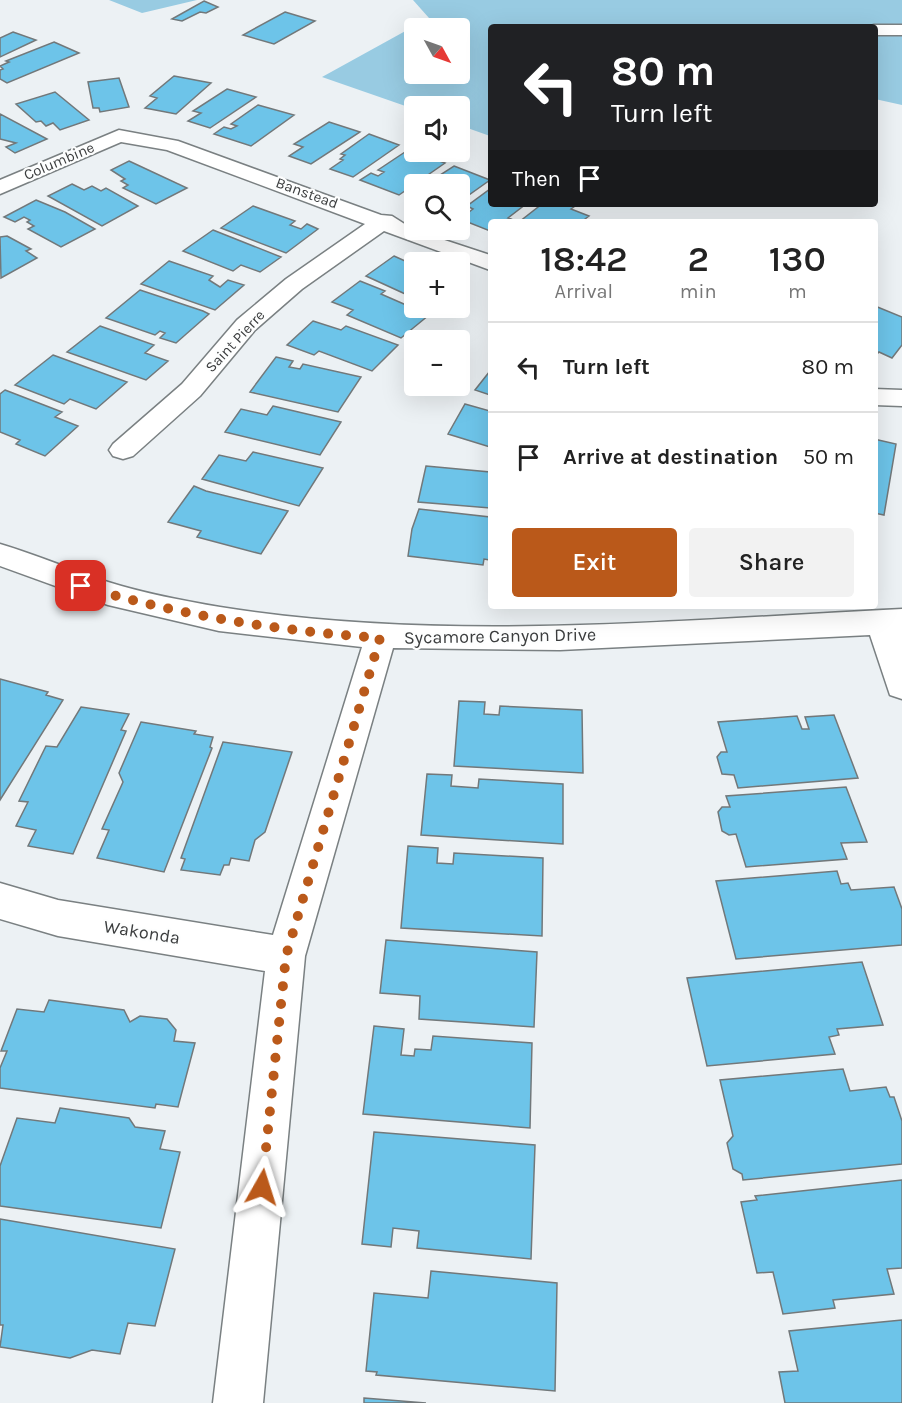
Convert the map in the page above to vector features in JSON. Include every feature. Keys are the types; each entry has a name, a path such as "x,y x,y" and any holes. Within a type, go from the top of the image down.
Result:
{"street":[{"path":"878,30 902,30"},
{"name":"Columbine","path":"0,188 119,136"},
{"name":"Banstead","path":"119,136 171,145 384,221 488,261"},
{"name":"Saint Pierre","path":"123,450 190,390 246,325 294,284 384,221"},
{"path":"878,397 902,398"},
{"name":"Sycamore Canyon Drive","path":"0,555 81,586 134,602 301,632 380,638 490,640 603,620 892,622"},
{"path":"892,622 902,686"},
{"path":"238,1403 286,956 380,638"},
{"name":"Wakonda","path":"0,901 58,918 286,956"}],"shaded area":[{"path":"109,0 197,0 142,13"},
{"path":"413,0 902,0 902,105 878,100 878,24 488,24 488,135 470,129 470,96 404,96 404,106 322,77 404,32 404,84 470,84 470,18 429,18"}],"building":[{"path":"204,1 218,7 206,13 200,12 182,21 172,19"},
{"path":"285,12 315,21 274,44 243,35"},
{"path":"13,32 36,40 0,57 0,38"},
{"path":"54,42 79,53 7,83 0,79 0,70 3,69 0,66 9,62 6,61"},
{"path":"174,76 211,83 176,114 145,108 157,98 150,96"},
{"path":"119,78 129,107 100,112 99,108 93,108 88,82"},
{"path":"227,89 256,97 210,128 188,121 201,113 193,111"},
{"path":"55,92 89,120 60,130 53,123 46,126 41,121 36,122 16,104"},
{"path":"258,105 294,115 251,146 214,134 224,127 231,129 237,126 231,124"},
{"path":"0,114 47,139 15,153 6,147 16,143 0,139"},
{"path":"329,122 360,132 311,164 289,156 303,147 294,144"},
{"path":"369,134 399,145 353,177 330,169 343,160 340,159 345,155 341,154"},
{"path":"404,153 404,162 445,163 429,174 404,174 404,192 399,195 360,180 371,173 378,176 384,172 378,170"},
{"path":"129,161 187,188 156,204 123,188 128,185 121,181 125,179 111,170"},
{"path":"454,166 488,179 470,194 470,174 442,174"},
{"path":"72,184 84,190 92,186 101,191 106,188 138,206 102,226 48,196"},
{"path":"488,190 488,207 522,207 508,218 511,219 488,219 488,230 470,223 470,211 473,209 470,208 470,204"},
{"path":"36,200 65,212 95,229 61,247 28,229 34,226 27,222 30,220 24,217 15,222 4,217"},
{"path":"253,206 295,221 290,225 301,229 307,224 318,229 286,253 221,228"},
{"path":"538,207 574,207 571,209 589,216 585,219 523,219"},
{"path":"213,230 281,257 260,272 241,265 233,271 183,251"},
{"path":"7,236 31,249 26,251 37,258 1,278 0,237"},
{"path":"394,256 404,260 404,293 366,276"},
{"path":"169,261 213,276 209,280 220,287 228,280 244,285 215,310 141,284"},
{"path":"360,281 385,291 381,294 404,304 404,318 425,318 411,330 404,330 404,336 401,338 347,315 353,310 332,302"},
{"path":"140,290 209,314 176,343 160,338 165,333 160,331 155,335 106,318"},
{"path":"878,307 902,317 902,345 892,358 879,352"},
{"path":"313,321 341,330 346,326 398,345 372,371 319,351 314,355 287,345"},
{"path":"100,326 154,345 145,353 168,361 146,380 67,352"},
{"path":"53,355 127,382 96,409 70,399 64,404 15,385"},
{"path":"276,357 293,361 289,367 300,369 303,364 361,377 338,412 250,392"},
{"path":"488,374 488,394 475,390"},
{"path":"5,390 62,412 55,417 78,426 45,456 16,444 20,440 0,432 0,394"},
{"path":"465,404 488,410 488,446 448,434"},
{"path":"273,406 341,422 320,455 225,432 241,409 267,415"},
{"path":"878,440 896,444 884,515 878,514"},
{"path":"253,452 323,468 299,506 202,479 219,455 246,461"},
{"path":"426,466 488,472 488,508 418,502"},
{"path":"194,486 288,511 261,554 197,537 201,531 168,522"},
{"path":"419,509 488,517 488,560 484,559 483,565 408,556 412,529"},
{"path":"0,679 48,692 46,695 63,700 0,800"},
{"path":"459,701 485,702 484,714 499,715 500,706 582,710 583,773 454,766"},
{"path":"81,707 129,714 121,730 126,731 73,854 28,846 36,830 16,826 28,802 19,801 46,746 57,747"},
{"path":"834,715 858,778 738,788 734,775 722,774 717,757 721,752 727,752 718,722 797,716 802,729 809,729 805,717"},
{"path":"141,722 196,731 194,734 213,737 210,747 212,748 164,872 97,858 109,830 102,829 123,782 119,773"},
{"path":"223,742 292,752 265,832 255,840 249,861 231,858 229,865 224,865 220,875 181,870 185,859 181,858"},
{"path":"427,774 452,775 451,786 478,788 479,779 563,784 563,844 421,835"},
{"path":"846,787 867,842 841,843 847,859 746,867 736,834 729,835 722,831 718,812 722,807 730,807 726,796"},
{"path":"408,846 438,848 437,863 453,864 454,853 543,858 542,936 401,928"},
{"path":"837,871 841,884 848,883 851,890 894,887 902,909 902,945 736,959 716,881"},
{"path":"386,940 537,952 534,1027 419,1019 420,996 380,993"},
{"path":"862,962 883,1025 837,1029 839,1035 829,1037 835,1054 707,1066 687,978"},
{"path":"49,1000 124,1010 130,1022 140,1016 167,1019 176,1030 174,1041 195,1043 178,1107 156,1104 155,1108 0,1088 0,1068 7,1051 1,1051 17,1009 44,1012"},
{"path":"374,1026 404,1029 401,1055 414,1056 415,1049 431,1050 433,1036 532,1043 530,1128 363,1114"},
{"path":"843,1069 850,1091 886,1087 890,1097 894,1097 902,1121 902,1164 743,1180 742,1174 733,1169 727,1143 733,1136 720,1080"},
{"path":"60,1108 129,1118 135,1127 165,1131 160,1149 180,1152 161,1228 0,1206 0,1166 17,1118 55,1123"},
{"path":"374,1132 535,1145 531,1259 417,1248 419,1231 393,1228 391,1247 362,1244"},
{"path":"902,1180 902,1268 887,1269 894,1294 833,1300 835,1308 783,1314 773,1272 757,1273 741,1202 757,1200 755,1196"},
{"path":"0,1219 175,1249 155,1326 128,1323 120,1354 92,1350 70,1358 0,1347 3,1325 0,1325"},
{"path":"431,1271 557,1283 555,1391 376,1375 377,1372 366,1371 374,1293 428,1298"},
{"path":"902,1320 902,1403 785,1403 779,1372 798,1371 789,1331"},
{"path":"364,1398 426,1403 364,1403"}],"route":[{"path":"81,586 134,602 301,632 380,638 286,956 262,1187"}]}
